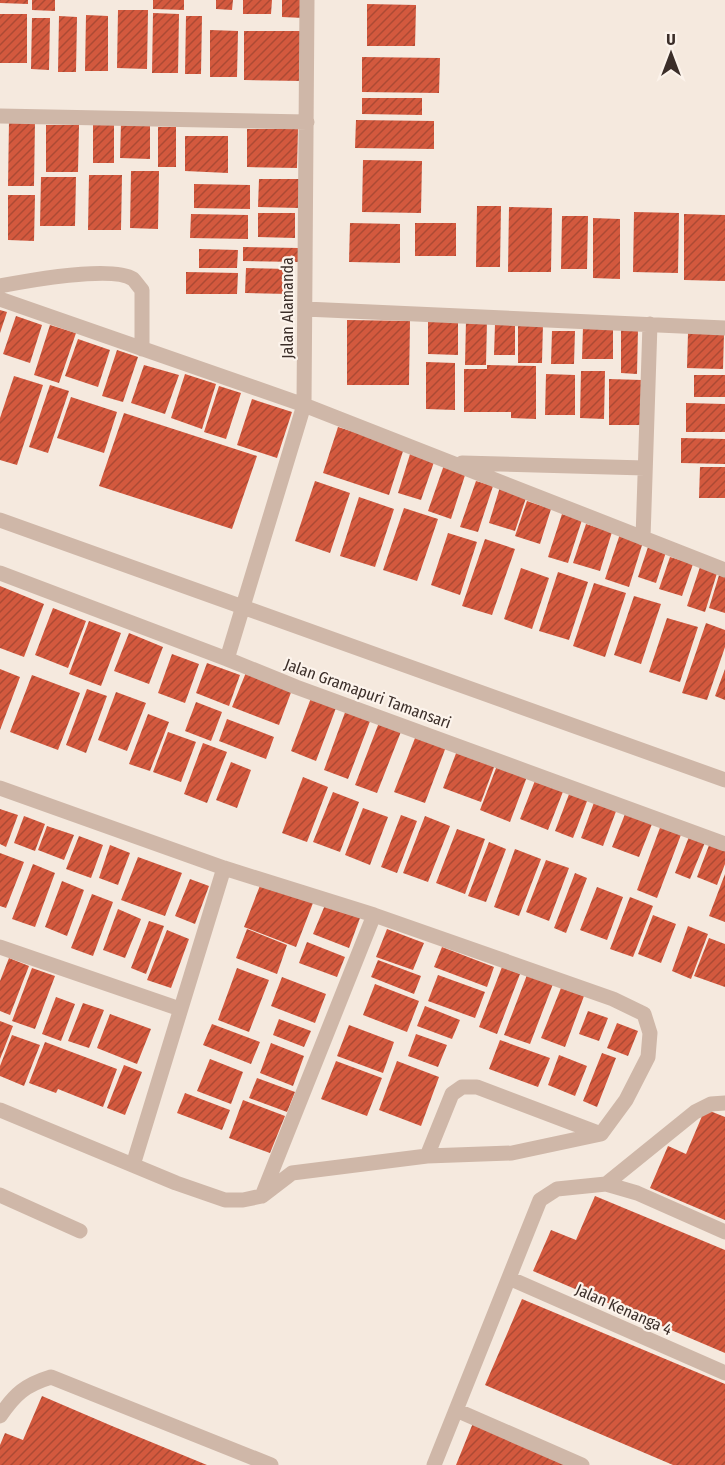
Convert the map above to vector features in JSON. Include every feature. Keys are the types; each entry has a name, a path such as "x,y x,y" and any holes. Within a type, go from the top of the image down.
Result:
{"street":[{"name":"Jalan Alamanda","path":"227,658 304,405 308,0"},
{"path":"0,116 307,122"},
{"path":"0,286 106,273 132,278 142,290 142,349"},
{"path":"0,299 304,405 725,570"},
{"path":"305,309 725,328"},
{"path":"643,538 650,324"},
{"path":"452,463 645,468"},
{"path":"0,520 725,780"},
{"name":"Jalan Gramapuri Tamansari","path":"0,573 227,658 296,687 725,844"},
{"path":"0,788 224,868 374,915 613,999 644,1014 650,1033 648,1057 626,1100 601,1134 512,1152 427,1156 292,1173 262,1196 243,1200 225,1200 0,1110"},
{"path":"133,1165 224,868"},
{"path":"262,1196 374,915"},
{"path":"0,947 180,1009"},
{"path":"427,1156 452,1094 462,1087 477,1087 601,1134"},
{"path":"606,1184 695,1112 711,1104 725,1102"},
{"path":"434,1465 540,1200 557,1189 606,1184 637,1193 725,1232"},
{"path":"0,1195 80,1231"},
{"name":"Jalan Kenanga 4","path":"509,1278 725,1373"},
{"path":"0,1416 10,1401 29,1384 51,1377 271,1465"},
{"path":"456,1410 582,1465"}],"building":[{"path":"0,0 28,0 28,4 0,3"},
{"path":"32,0 55,0 55,11 32,10"},
{"path":"153,0 184,0 184,10 153,9"},
{"path":"216,0 233,0 232,10 216,9"},
{"path":"243,0 272,0 271,14 243,14"},
{"path":"282,0 305,0 304,18 282,17"},
{"path":"367,4 416,5 415,46 367,46"},
{"path":"118,10 148,10 147,69 117,68"},
{"path":"153,13 179,14 178,73 152,73"},
{"path":"0,14 27,14 27,63 0,63"},
{"path":"86,15 108,16 108,71 85,71"},
{"path":"59,16 77,17 76,72 58,72"},
{"path":"186,16 202,16 201,74 185,74"},
{"path":"32,18 50,18 49,70 31,69"},
{"path":"210,30 238,31 237,77 210,77"},
{"path":"244,31 304,31 303,81 244,80"},
{"path":"362,57 440,58 439,93 362,92"},
{"path":"362,98 422,98 422,115 362,114"},
{"path":"93,120 114,120 114,163 93,163"},
{"path":"356,120 434,121 434,149 355,148"},
{"path":"9,121 35,121 34,186 8,186"},
{"path":"121,123 150,123 150,159 120,158"},
{"path":"46,125 79,125 78,172 46,172"},
{"path":"158,127 176,127 176,167 158,167"},
{"path":"247,129 298,129 297,168 247,167"},
{"path":"185,136 228,136 228,173 185,171"},
{"path":"363,160 422,161 421,213 362,212"},
{"path":"131,171 159,171 158,229 130,228"},
{"path":"89,175 122,175 121,230 88,230"},
{"path":"41,177 76,177 75,226 40,226"},
{"path":"259,179 299,179 299,208 258,207"},
{"path":"194,184 250,185 250,209 194,208"},
{"path":"8,195 35,195 34,241 8,240"},
{"path":"477,206 501,206 500,267 476,267"},
{"path":"509,207 552,208 551,272 508,272"},
{"path":"634,212 679,213 678,273 633,272"},
{"path":"258,213 295,213 295,238 258,237"},
{"path":"191,214 248,215 248,239 190,238"},
{"path":"684,214 725,215 725,281 684,280"},
{"path":"562,216 588,216 587,269 561,269"},
{"path":"593,218 620,219 620,279 593,278"},
{"path":"350,223 400,224 400,263 349,262"},
{"path":"415,223 456,223 456,256 415,256"},
{"path":"243,247 299,248 299,262 243,261"},
{"path":"199,249 238,250 237,268 199,268"},
{"path":"246,268 289,269 289,294 245,293"},
{"path":"186,272 238,273 237,294 186,294"},
{"path":"0,310 7,312 0,333"},
{"path":"16,316 42,325 30,363 3,354"},
{"path":"428,319 458,320 458,355 428,354"},
{"path":"347,320 410,321 409,385 347,385"},
{"path":"466,320 487,320 486,365 465,365"},
{"path":"518,323 543,323 542,363 518,363"},
{"path":"495,324 515,324 515,355 494,355"},
{"path":"50,325 76,333 59,383 34,375"},
{"path":"583,327 613,328 613,359 582,359"},
{"path":"621,328 638,328 637,374 621,373"},
{"path":"552,331 575,331 574,364 551,364"},
{"path":"688,333 724,334 723,369 687,368"},
{"path":"78,339 110,350 98,387 65,376"},
{"path":"117,350 138,357 123,402 102,396"},
{"path":"426,362 455,363 455,410 426,409"},
{"path":"144,365 179,375 165,414 131,403"},
{"path":"487,365 536,366 536,419 511,418 511,412 464,412 464,369 487,369"},
{"path":"581,371 605,371 604,419 580,418"},
{"path":"185,374 216,384 202,429 171,418"},
{"path":"546,374 575,375 575,415 545,415"},
{"path":"694,375 725,375 725,397 694,397"},
{"path":"14,376 43,385 17,465 0,460 0,418"},
{"path":"609,379 642,380 642,425 609,425"},
{"path":"50,385 69,391 48,453 29,447"},
{"path":"219,386 241,393 226,439 204,432"},
{"path":"71,397 117,412 104,453 57,438"},
{"path":"252,399 292,412 277,458 237,445"},
{"path":"686,403 725,404 725,432 686,432"},
{"path":"124,413 257,456 232,529 99,486"},
{"path":"338,427 404,448 389,495 323,473"},
{"path":"681,438 725,439 725,464 681,463"},
{"path":"411,451 435,459 421,500 398,493"},
{"path":"444,465 466,472 451,519 428,511"},
{"path":"700,467 725,467 725,498 699,498"},
{"path":"315,481 350,493 330,553 295,541"},
{"path":"476,481 493,486 478,532 460,527"},
{"path":"500,487 527,495 515,531 489,523"},
{"path":"359,497 394,509 375,567 340,556"},
{"path":"527,501 551,509 540,544 515,536"},
{"path":"404,508 438,519 417,581 383,570"},
{"path":"562,514 582,520 568,563 548,557"},
{"path":"586,524 612,532 600,571 573,563"},
{"path":"448,533 477,542 460,595 431,585"},
{"path":"620,534 643,542 629,587 605,579"},
{"path":"485,539 515,549 492,615 462,606"},
{"path":"649,544 667,549 656,583 638,577"},
{"path":"670,557 693,564 682,596 659,589"},
{"path":"701,564 718,570 705,612 687,606"},
{"path":"521,568 549,578 532,629 504,619"},
{"path":"558,572 588,582 569,640 539,631"},
{"path":"720,572 725,574 725,613 709,608"},
{"path":"594,583 626,593 605,657 573,646"},
{"path":"0,586 44,604 24,657 0,648"},
{"path":"634,596 661,604 641,664 614,655"},
{"path":"53,608 86,621 68,668 35,655"},
{"path":"667,618 698,627 680,682 649,672"},
{"path":"89,621 121,633 101,686 69,674"},
{"path":"706,623 725,630 725,647 707,700 682,693"},
{"path":"129,633 163,647 149,684 114,671"},
{"path":"172,654 199,664 185,703 158,693"},
{"path":"207,663 240,675 229,706 196,693"},
{"path":"0,669 20,677 0,730"},
{"path":"725,669 725,700 715,696"},
{"path":"247,670 293,687 279,725 232,707"},
{"path":"32,675 80,693 58,750 10,732"},
{"path":"87,689 107,696 86,753 66,745"},
{"path":"116,692 146,703 127,751 98,740"},
{"path":"311,698 336,708 316,761 291,751"},
{"path":"196,702 222,712 211,741 185,731"},
{"path":"347,707 372,716 348,779 324,770"},
{"path":"148,714 169,722 150,771 129,764"},
{"path":"227,719 274,737 266,759 219,741"},
{"path":"380,720 402,729 377,793 355,785"},
{"path":"168,732 196,742 181,782 153,772"},
{"path":"417,733 447,744 425,803 394,792"},
{"path":"203,743 227,752 207,803 184,794"},
{"path":"458,748 496,762 481,802 443,788"},
{"path":"231,762 251,770 237,808 216,800"},
{"path":"498,763 528,774 510,822 480,810"},
{"path":"303,777 328,787 307,842 282,833"},
{"path":"536,778 564,789 548,830 520,819"},
{"path":"571,789 589,796 573,838 555,831"},
{"path":"333,792 359,802 340,852 313,842"},
{"path":"596,797 618,806 603,846 581,838"},
{"path":"363,808 388,817 370,865 345,855"},
{"path":"0,809 18,815 6,847 0,844"},
{"path":"627,809 654,819 639,857 612,847"},
{"path":"401,815 417,821 397,873 381,867"},
{"path":"24,816 45,824 35,851 14,843"},
{"path":"425,816 450,826 428,882 403,873"},
{"path":"661,825 682,832 657,898 637,890"},
{"path":"47,826 74,835 64,860 38,850"},
{"path":"457,829 485,839 465,894 436,883"},
{"path":"690,834 706,840 690,879 675,873"},
{"path":"79,836 103,845 91,878 66,869"},
{"path":"711,840 725,845 725,864 717,885 697,877"},
{"path":"489,842 506,849 486,902 468,896"},
{"path":"110,845 130,853 118,885 99,878"},
{"path":"515,849 541,859 519,916 494,907"},
{"path":"0,853 24,862 6,908 0,906"},
{"path":"138,857 182,873 165,916 121,900"},
{"path":"546,860 569,868 549,921 526,912"},
{"path":"33,864 55,873 35,927 12,919"},
{"path":"575,873 587,878 566,933 554,928"},
{"path":"725,874 725,922 709,916"},
{"path":"190,879 209,886 195,924 175,916"},
{"path":"62,881 84,890 67,936 45,927"},
{"path":"261,883 313,903 296,947 244,927"},
{"path":"597,887 623,897 607,940 580,930"},
{"path":"92,894 113,902 93,956 71,948"},
{"path":"630,897 653,906 633,957 610,949"},
{"path":"325,905 360,918 349,948 313,934"},
{"path":"118,909 141,919 125,958 103,950"},
{"path":"653,915 676,924 661,963 638,954"},
{"path":"149,921 164,926 146,974 131,968"},
{"path":"688,926 708,934 691,979 672,971"},
{"path":"247,929 287,945 277,974 236,958"},
{"path":"387,929 424,943 413,970 376,957"},
{"path":"167,930 189,939 171,988 147,980"},
{"path":"709,938 725,944 725,987 694,976"},
{"path":"307,942 345,957 337,977 299,963"},
{"path":"442,947 494,967 487,987 434,967"},
{"path":"9,958 29,966 10,1015 0,1011 0,981"},
{"path":"378,960 421,976 414,994 371,977"},
{"path":"502,967 520,974 497,1034 479,1027"},
{"path":"32,968 55,976 35,1029 12,1021"},
{"path":"237,968 269,980 249,1032 218,1020"},
{"path":"438,975 485,992 475,1018 428,1001"},
{"path":"527,975 553,984 530,1044 504,1035"},
{"path":"282,977 326,994 315,1023 271,1006"},
{"path":"375,984 419,1001 407,1032 363,1015"},
{"path":"561,988 584,996 565,1047 541,1038"},
{"path":"56,997 75,1004 61,1041 42,1034"},
{"path":"83,1003 104,1010 89,1048 68,1041"},
{"path":"425,1006 460,1020 452,1039 417,1026"},
{"path":"588,1011 608,1018 599,1041 579,1034"},
{"path":"110,1014 151,1029 137,1064 97,1048"},
{"path":"279,1019 311,1031 304,1047 273,1035"},
{"path":"0,1021 13,1026 0,1059"},
{"path":"617,1023 638,1031 628,1056 607,1048"},
{"path":"212,1024 260,1042 251,1064 203,1045"},
{"path":"349,1025 394,1042 383,1073 337,1056"},
{"path":"416,1034 447,1045 438,1067 408,1056"},
{"path":"12,1035 40,1045 24,1086 0,1076 0,1066"},
{"path":"500,1040 550,1058 538,1087 489,1069"},
{"path":"45,1042 117,1069 103,1107 58,1089 56,1093 29,1083"},
{"path":"271,1043 304,1056 293,1086 260,1073"},
{"path":"602,1053 616,1058 597,1107 583,1101"},
{"path":"559,1055 587,1066 575,1096 548,1085"},
{"path":"210,1059 243,1072 231,1104 197,1091"},
{"path":"336,1061 382,1078 367,1116 321,1099"},
{"path":"397,1061 439,1077 421,1126 379,1110"},
{"path":"124,1065 142,1072 125,1115 107,1108"},
{"path":"257,1078 295,1092 287,1112 249,1098"},
{"path":"185,1093 230,1110 222,1130 177,1113"},
{"path":"243,1100 285,1116 270,1153 229,1138"},
{"path":"705,1109 725,1117 725,1220 650,1188 668,1146 686,1154"},
{"path":"595,1196 725,1250 725,1353 533,1271 551,1230 576,1240"},
{"path":"522,1299 725,1384 725,1465 673,1465 485,1385"},
{"path":"42,1396 207,1465 0,1465 0,1445 5,1433 23,1440"},
{"path":"473,1423 574,1465 456,1465"}]}
